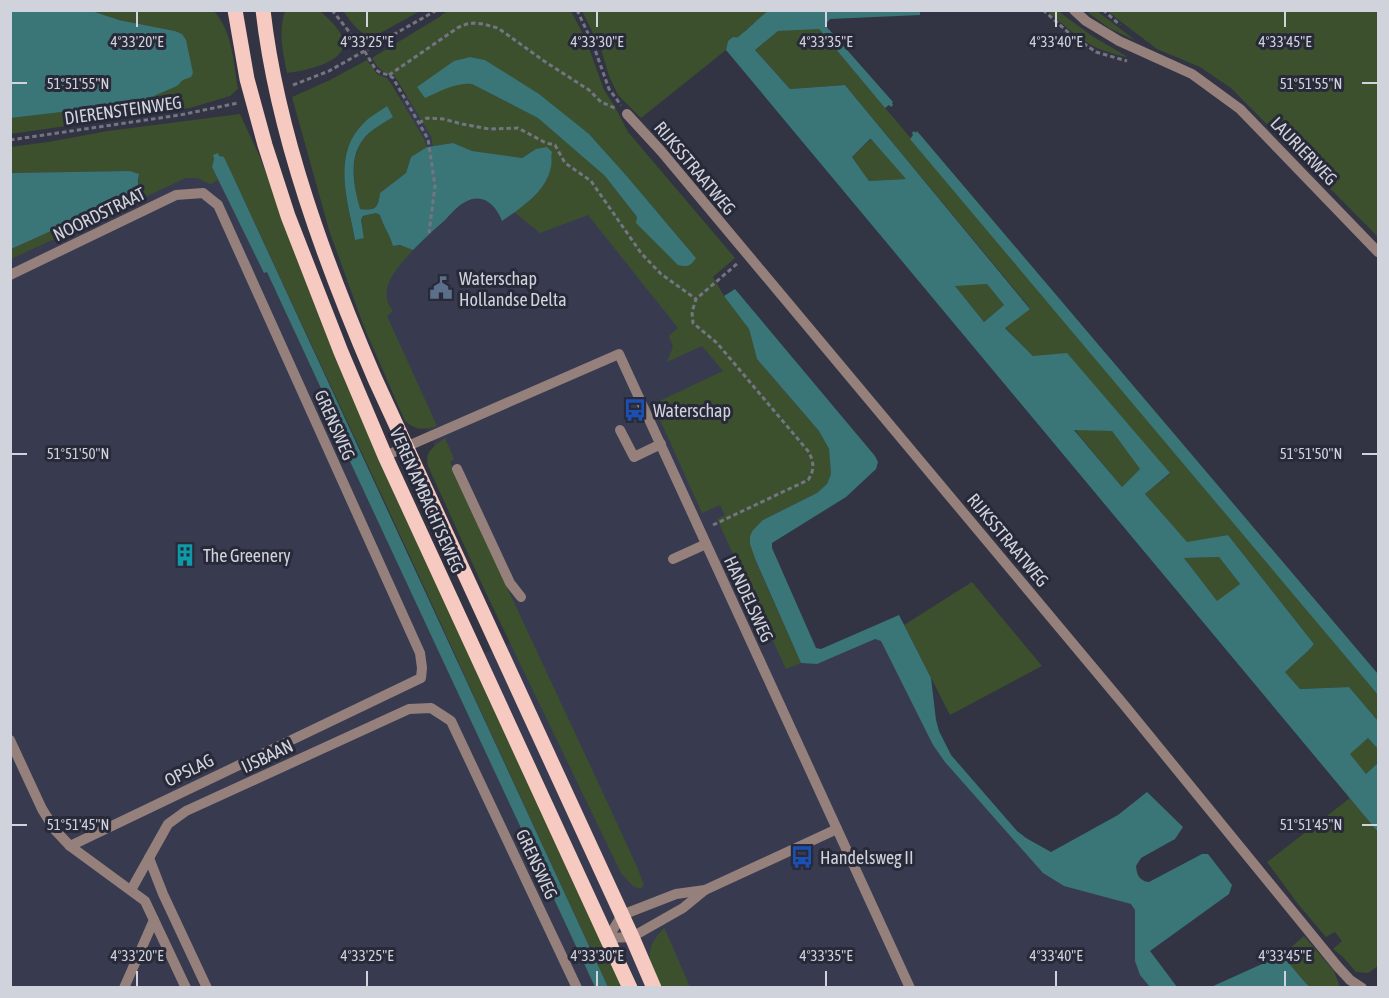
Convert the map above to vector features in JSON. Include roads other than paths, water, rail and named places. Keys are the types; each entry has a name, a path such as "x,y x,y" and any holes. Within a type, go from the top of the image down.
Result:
{"main road":[{"name":"VEREN AMBACHTSEWEG","path":"235,10 255,110 288,216 341,352 385,456 630,987"},
{"name":"VEREN AMBACHTSEWEG","path":"262,10 270,60 293,153 350,319 654,987"}],"street":[{"name":"LAURIERWEG","path":"1074,10 1086,21 1119,41 1192,74 1240,109 1378,252"},
{"name":"RIJKSSTRAATWEG","path":"627,114 661,151 1125,706 1338,967 1350,980 1362,987"},
{"name":"NOORDSTRAAT","path":"10,275 176,195 203,193"},
{"name":"GRENSWEG","path":"203,193 218,205 420,653 421,678"},
{"name":"HANDELSWEG","path":"407,446 619,354 910,987"},
{"path":"620,430 634,457 661,444"},
{"path":"385,456 407,446"},
{"path":"457,469 510,583 521,597"},
{"path":"673,559 706,544"},
{"name":"OPSLAG","path":"70,846 421,678"},
{"name":"IJSBAAN","path":"131,890 168,824 186,811 410,709 431,708 451,721"},
{"name":"GRENSWEG","path":"451,721 577,987"},
{"path":"10,740 42,809 55,830 70,846 144,901 186,987"},
{"path":"608,938 632,937 683,908 705,890 837,829"},
{"path":"149,858 163,894 207,987"},
{"path":"608,938 622,915 676,894 705,890"},
{"path":"124,987 154,920"}],"place":[{"name":"Waterschap Hollandse Delta","path":"441,288"},
{"name":"Waterschap","path":"635,410"},
{"name":"The Greenery","path":"185,555"},
{"name":"Handelsweg II","path":"802,857"}]}
